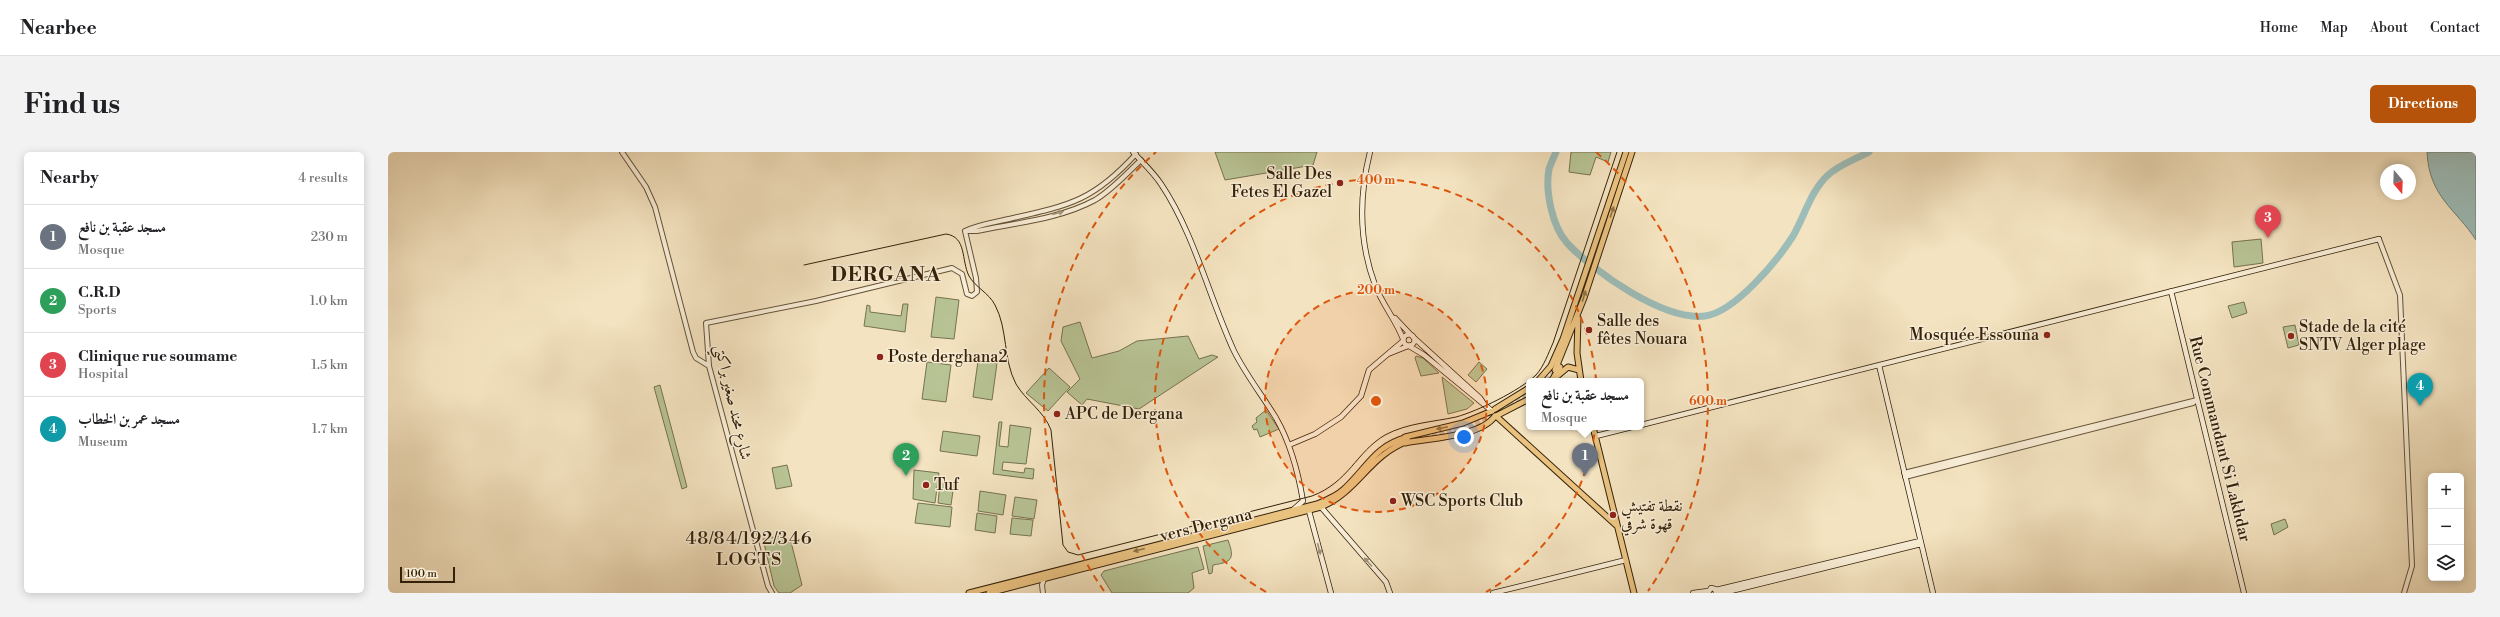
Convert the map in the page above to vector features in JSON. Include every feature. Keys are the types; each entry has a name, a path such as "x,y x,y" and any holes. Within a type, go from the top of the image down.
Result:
{"main road":[{"path":"1554,378 1564,358 1626,152"},
{"path":"1540,378 1553,361 1632,152"},
{"path":"1134,153 1161,184 1169,198 1188,238 1247,377 1275,417 1289,445 1298,475 1303,501"},
{"path":"1370,154 1363,188 1363,234 1366,256 1375,286 1403,340 1409,346 1458,380"},
{"path":"1644,424 2379,239"},
{"name":"Rue Commandant Si Lakhdar","path":"2171,292 2244,593"},
{"path":"1571,313 1564,341 1554,370 1578,313"},
{"path":"1578,313 1578,370 1580,378"},
{"path":"1390,314 1484,404 1499,412 1496,417"},
{"path":"1289,445 1315,434 1341,417 1361,396 1369,370 1403,340 1406,335 1412,336"},
{"path":"1385,356 1413,344 1412,336"},
{"path":"1879,365 1933,593"},
{"path":"1555,378 1568,367 1578,370"},
{"path":"1222,532 1313,505 1338,494 1352,481 1371,458 1398,442 1463,423 1493,410 1526,390"},
{"path":"1508,401 1506,406 1510,410"},
{"path":"1398,442 1463,433 1526,401"},
{"path":"1486,413 1505,422 1618,526"},
{"path":"1496,417 1505,422"},
{"path":"1594,430 1634,593"},
{"path":"1596,436 1620,430"},
{"name":"vers Dergana","path":"989,593 1321,507 1345,494 1374,461 1398,442 1408,439"},
{"path":"1303,501 1313,505"},
{"path":"1292,511 1303,501"},
{"path":"1606,511 1612,509 1613,504"},
{"path":"1321,507 1386,582 1390,593"},
{"path":"1599,507 1616,518"},
{"path":"1309,511 1330,593"},
{"path":"1693,593 1708,592 1711,588 1716,592 1770,582 1921,543"},
{"path":"969,593 1174,544"},
{"path":"1493,593 1626,560"}],"street":[{"path":"622,152 653,201 693,352 701,363 709,366"},
{"path":"965,231 1083,199 1114,175 1134,153"},
{"path":"965,231 974,232 1040,217 1085,204 1103,194 1141,160"},
{"path":"1114,175 1119,181"},
{"path":"1039,212 1040,217"},
{"name":"شارع محند صغير براكتي","path":"772,593 766,578 709,366 706,323 840,296 952,268 962,274 967,294 972,296 976,292 976,278 965,231"},
{"path":"2379,239 2400,295 2412,566 2404,593"},
{"path":"1904,475 2186,405 2197,400"},
{"path":"1042,588 1044,579"},
{"path":"1036,581 1044,593"}],"green space":[{"path":"1215,152 1317,152 1313,165 1225,180"},
{"path":"1571,152 1611,152 1608,162 1596,157 1590,175 1569,172"},
{"path":"2261,239 2263,263 2234,267 2232,242"},
{"path":"936,297 959,300 954,339 931,337"},
{"path":"2244,302 2247,313 2232,318 2228,306"},
{"path":"903,304 908,304 905,332 864,326 867,305 870,306 870,312 901,316"},
{"path":"1080,322 1092,358 1119,351 1137,341 1188,336 1199,359 1212,355 1218,357 1139,409 1087,399 1082,405 1067,392 1080,379 1061,341 1063,327"},
{"name":"Stade de la cité SNTV Alger plage","path":"2295,325 2299,345 2288,348 2283,327"},
{"path":"1416,356 1423,358 1439,373 1421,376 1415,358"},
{"path":"978,361 997,363 992,400 973,397"},
{"path":"927,362 951,365 946,402 922,399"},
{"path":"1479,362 1487,369 1476,382 1468,375"},
{"path":"1049,368 1070,387 1048,411 1026,393"},
{"path":"1442,377 1474,403 1467,409 1448,414"},
{"path":"660,385 687,487 682,489 654,387"},
{"path":"1266,410 1279,429 1260,437 1257,429 1254,430 1252,426 1257,422 1256,418"},
{"path":"999,422 1002,422 999,446 1008,447 1010,425 1031,428 1026,464 1003,462 1002,470 1024,473 1025,468 1034,469 1033,479 993,474"},
{"path":"943,431 980,436 977,456 940,451"},
{"path":"787,465 792,486 776,489 772,468"},
{"name":"Tuf","path":"914,470 939,473 935,503 913,499"},
{"path":"940,483 954,484 951,505 938,503"},
{"path":"980,491 1006,495 1003,515 978,511"},
{"path":"1015,497 1037,500 1034,519 1012,516"},
{"path":"918,503 952,507 950,527 915,523"},
{"path":"977,513 997,516 995,533 975,530"},
{"path":"1012,518 1033,520 1031,536 1010,534"},
{"path":"2285,519 2288,527 2274,535 2271,524"},
{"path":"784,535 791,542 802,585 790,593 779,593 774,586 763,539"},
{"path":"1228,540 1231,552 1230,558 1228,561 1213,565 1212,573 1209,574 1203,546"},
{"path":"1198,547 1204,569 1192,573 1194,588 1188,593 1112,593 1101,575 1104,571"}],"water":[{"path":"2427,152 2476,152 2476,240 2438,191 2429,167"}],"waterway":[{"path":"1556,152 1549,169 1549,198 1557,227 1567,243 1594,267 1612,280 1650,303 1670,311 1688,315 1705,316 1717,312 1742,296 1766,271 1793,236 1816,189 1821,182 1831,172 1842,165 1869,152"}],"tunnel":[{"path":"1549,378 1555,370"},
{"path":"1510,406 1526,397"},
{"path":"1493,413 1513,402"},
{"path":"1410,440 1466,428 1496,414"}],"tram line":[{"path":"1532,378 1546,360 1553,343 1617,152"},
{"path":"804,265 946,234 953,236 957,240 960,244 969,276 986,293 995,305 999,314 1009,365 1016,384 1044,417 1051,430 1063,545 1068,552 1078,555 1312,496 1335,483 1375,442 1385,435 1411,425 1465,414 1498,400 1526,383"}],"place":[{"name":"Salle Des Fetes El Gazel","path":"1340,183"},
{"name":"Clinique rue soumame","path":"2268,238"},
{"name":"Salle des fêtes Nouara","path":"1589,330"},
{"name":"Mosquée Essouna","path":"2047,335"},
{"name":"Stade de la cité SNTV Alger plage","path":"2291,336"},
{"name":"Poste derghana2","path":"880,357"},
{"name":"مسجد عمر بن الخطاب","path":"2420,406"},
{"name":"APC de Dergana","path":"1057,414"},
{"name":"C.R.D","path":"906,476"},
{"name":"مسجد عقبة بن نافع","path":"1585,476"},
{"name":"Tuf","path":"926,485"},
{"name":"WSC Sports Club","path":"1393,501"},
{"name":"نقطة تفتيش قهوة شرقي","path":"1613,515"}],"district":[{"name":"DERGANA","path":"886,275"},
{"name":"48/84/192/346 LOGTS","path":"749,548"}]}
